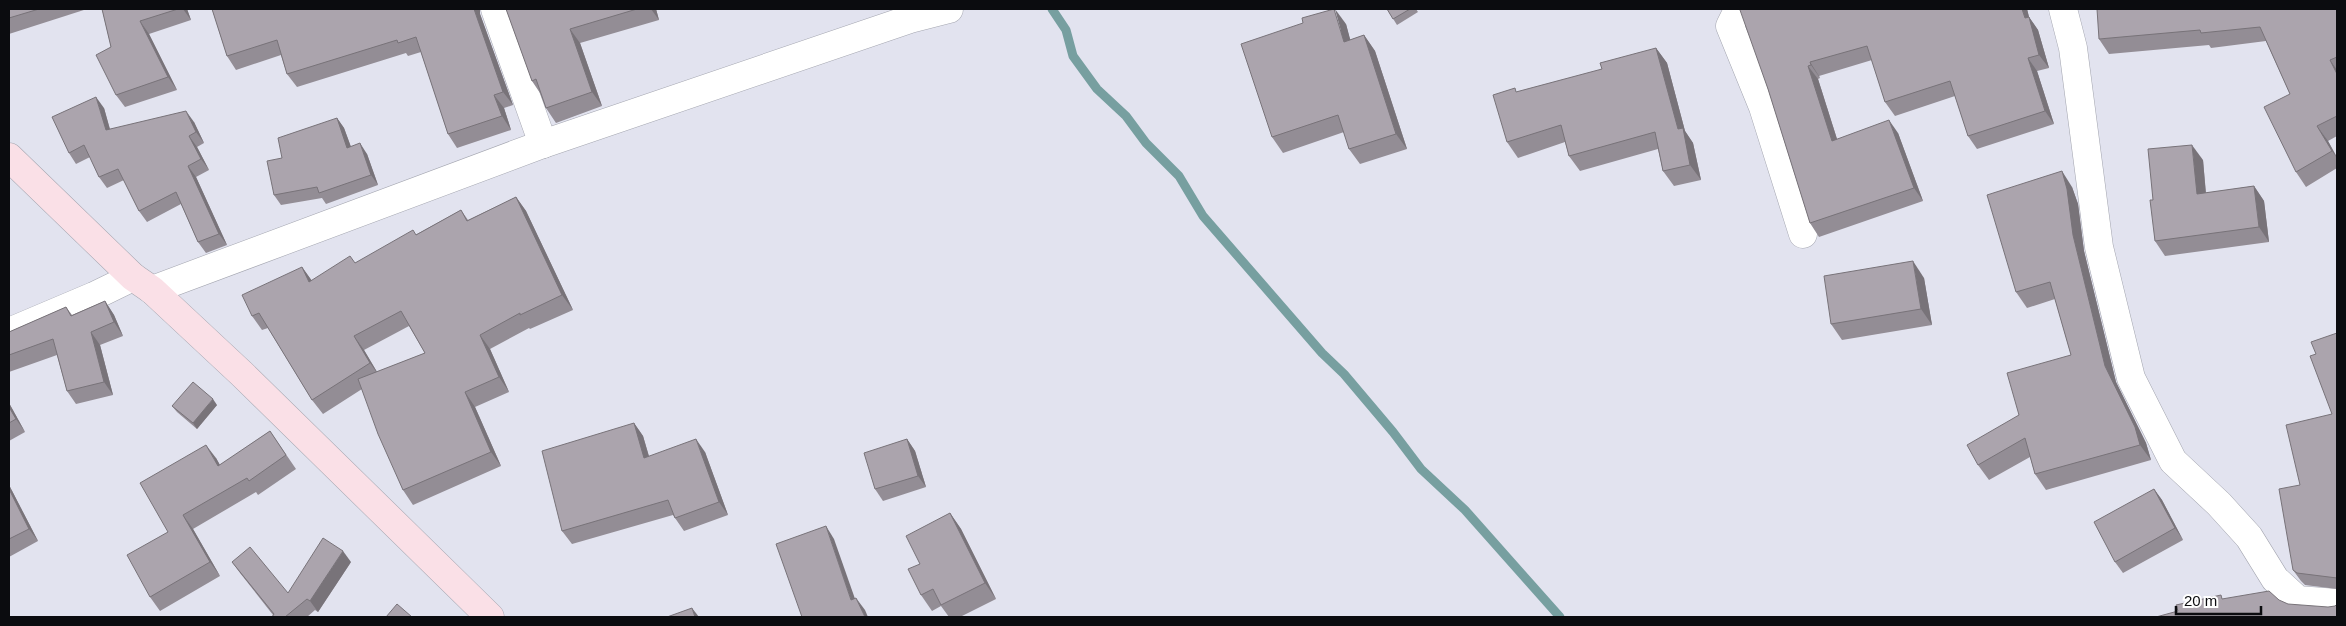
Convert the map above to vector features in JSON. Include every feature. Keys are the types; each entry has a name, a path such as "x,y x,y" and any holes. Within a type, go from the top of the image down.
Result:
{"main road":[{"path":"9,157 242,374 490,617"}],"street":[{"path":"495,9 543,144"},
{"path":"9,332 94,296 143,283 543,144 910,20 948,9"},
{"path":"1742,9 1735,16 1730,26 1763,107 1803,234"},
{"path":"2063,9 2073,48 2099,247 2131,378 2173,461 2219,504 2249,537 2275,579 2298,600 2337,603"}],"building":[{"path":"9,9 39,9 9,18"},
{"path":"102,9 178,9 140,21 168,77 116,95 96,55 111,47"},
{"path":"212,9 474,9 503,92 494,95 502,116 448,134 416,37 398,43 397,40 287,74 277,40 227,56"},
{"path":"506,9 637,9 570,29 592,92 546,108 536,79 532,81"},
{"path":"1334,9 1344,42 1364,35 1396,134 1349,149 1338,115 1272,137 1241,44 1303,23 1302,18"},
{"path":"1387,9 1410,9 1393,19"},
{"path":"1741,9 2022,9 2025,18 2029,17 2039,55 2028,58 2045,111 1968,136 1950,81 1885,102 1867,46 1810,62 1811,65 1808,66 1832,141 1889,120 1914,188 1810,223"},
{"path":"2097,9 2337,9 2337,57 2330,60 2337,74 2337,116 2317,126 2332,151 2296,172 2264,107 2290,94 2260,27 2201,33 2200,30 2099,39"},
{"path":"1656,48 1678,129 1683,128 1690,165 1663,171 1655,132 1569,156 1561,125 1507,142 1493,95 1515,88 1516,92 1602,69 1600,63"},
{"path":"96,97 106,130 186,111 196,132 189,136 201,159 188,166 219,234 198,242 176,192 139,211 118,169 99,177 84,145 69,153 52,117"},
{"path":"337,118 347,148 360,143 371,175 319,193 317,187 274,195 267,161 282,158 278,138"},
{"path":"2192,145 2197,194 2254,186 2259,227 2155,241 2150,200 2153,200 2148,149"},
{"path":"2062,171 2067,189 2073,235 2105,366 2135,427 2140,445 2035,474 2025,438 1978,465 1967,445 2019,415 2007,373 2071,355 2050,282 2016,292 1987,195"},
{"path":"516,197 562,295 520,315 520,313 480,335 499,377 465,392 491,452 403,490 378,434 358,379 425,353 401,311 354,336 370,363 312,400 259,313 252,316 242,295 302,267 309,282 350,256 355,263 413,230 416,235 461,210 467,221"},
{"path":"1913,261 1921,309 1831,324 1824,276"},
{"path":"105,301 114,322 91,332 104,382 67,391 53,339 9,355 9,332 66,307 71,316"},
{"path":"2337,333 2337,578 2297,573 2293,570 2279,489 2300,485 2286,425 2332,414 2310,356 2316,354 2311,342"},
{"path":"193,382 213,399 193,423 172,406"},
{"path":"9,407 16,419 9,423"},
{"path":"634,423 644,458 696,439 719,502 675,518 668,500 562,531 542,451"},
{"path":"270,431 286,455 249,481 247,478 183,515 210,562 150,597 127,555 168,532 140,483 206,445 218,466"},
{"path":"907,439 918,476 875,489 864,453"},
{"path":"9,489 29,529 9,539"},
{"path":"2154,489 2175,528 2115,562 2094,522"},
{"path":"950,513 985,583 941,605 933,589 921,595 908,569 920,564 906,536"},
{"path":"826,526 851,600 856,598 865,617 802,617 776,544"},
{"path":"323,538 343,551 310,601 307,599 285,617 272,617 274,614 232,562 250,547 288,593"},
{"path":"2269,591 2279,600 2288,604 2328,607 2337,604 2337,617 2156,617 2178,611 2176,605 2221,595 2222,599"},
{"path":"397,604 412,617 386,617"},
{"path":"692,608 695,617 667,617"}],"waterway":[{"path":"1052,9 1066,30 1073,56 1097,89 1126,116 1146,143 1179,176 1203,216 1322,353 1344,374 1393,432 1421,469 1465,510 1560,617"}]}
